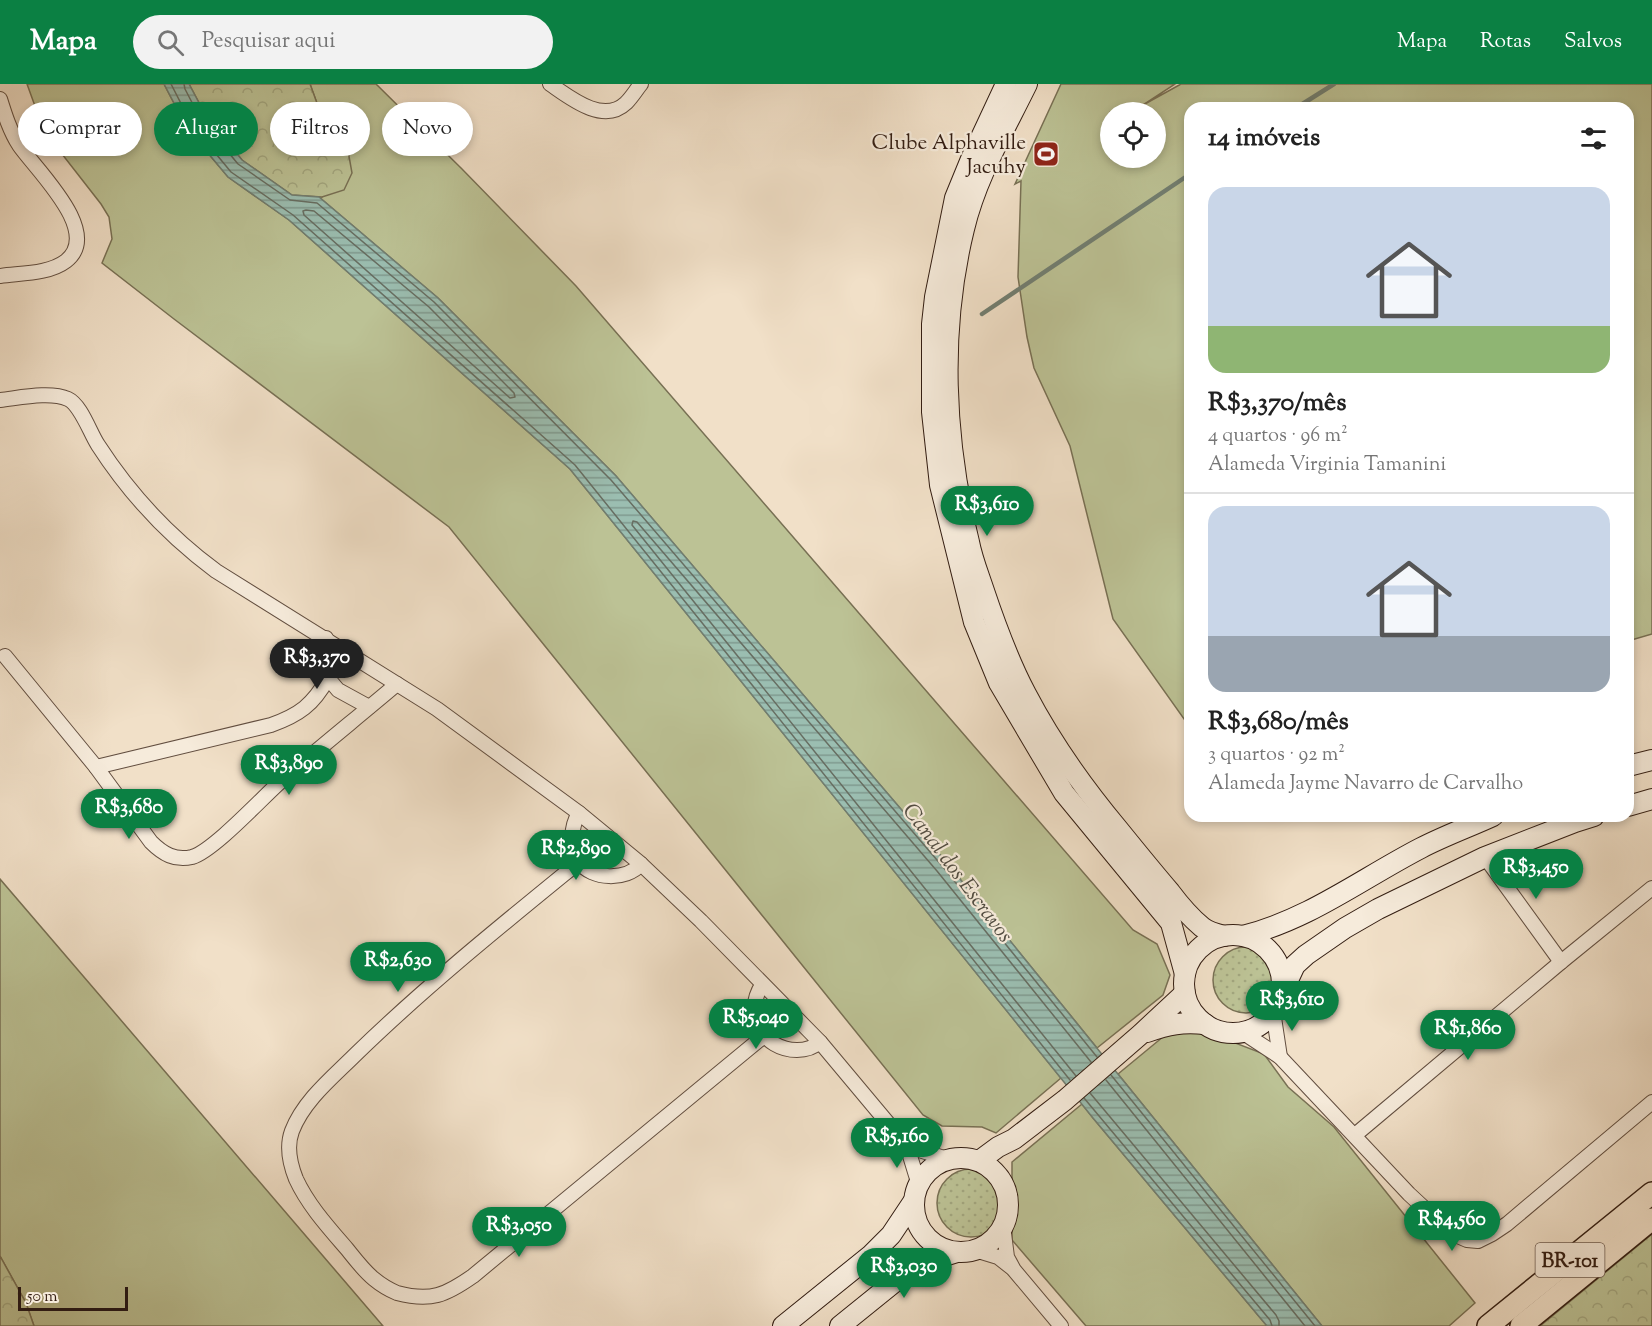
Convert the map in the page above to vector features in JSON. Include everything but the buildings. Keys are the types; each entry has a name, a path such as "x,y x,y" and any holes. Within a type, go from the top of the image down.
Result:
{"main road":[{"name":"BR-101","path":"1488,1326 1652,1193"},
{"name":"BR-101","path":"1521,1326 1652,1219"}],"street":[{"path":"549,84 577,103 605,111 625,104 641,84"},
{"path":"1006,84 970,159 955,198 936,297 933,324 932,412 940,485 974,622 999,683 1064,793 1171,923 1192,1011 1205,1024"},
{"path":"1027,84 986,166 972,202 964,228 954,282 949,322 951,449 969,544 1000,638 1025,692 1065,759 1103,811 1180,904 1203,928 1254,940 1271,953 1277,962 1282,984 1277,1003 1280,1057"},
{"path":"0,99 4,125 64,204 78,235 76,249 65,261 49,269 0,276"},
{"path":"0,400 47,395 59,396 72,401 98,445 122,478 151,513 193,554 216,571 438,708 579,813 641,864 701,921 820,1042 907,1146 918,1182"},
{"path":"96,766 271,725 292,717 314,700 328,678 326,638"},
{"path":"5,656 96,766 151,842 162,852 180,858 193,857 213,844 280,783 397,684"},
{"path":"328,678 338,690 369,708"},
{"path":"1634,764 1652,760"},
{"path":"1634,804 1652,799"},
{"path":"579,813 572,837 574,852 579,862 593,872 610,877 622,876 641,864"},
{"path":"987,1165 1014,1139 1065,1100 1141,1034 1185,984 1189,963 1203,945 1213,939 1266,930 1304,915 1421,848 1480,822"},
{"path":"1141,1034 1178,1023 1205,1024 1223,1031 1242,1032 1254,1028 1265,1021 1277,1003 1295,965 1322,944 1378,909 1485,857 1575,822"},
{"path":"1485,857 1561,962"},
{"path":"579,862 445,972 373,1037 327,1082 302,1111 292,1132 288,1149 296,1179 307,1199 374,1280 395,1292 417,1297 435,1297 453,1290 473,1276 764,1036"},
{"path":"1355,1135 1652,888"},
{"path":"762,985 754,1001 754,1012 764,1036 776,1046 787,1050 812,1048 820,1042"},
{"path":"1242,1032 1280,1057 1409,1194 1450,1233 1467,1240 1478,1241 1507,1224 1652,1101"},
{"path":"907,1146 947,1159"},
{"path":"783,1326 871,1256 891,1235 913,1202 918,1182 930,1168 947,1159 963,1157 987,1165 1003,1182 1008,1197 1008,1212 1004,1226 996,1237 987,1245 925,1262 897,1280 840,1326"},
{"path":"913,1202 915,1217 921,1230 930,1241 943,1249 998,1257 1014,1270 1061,1326"},
{"path":"1004,1226 1008,1257 1014,1270"}],"green space":[{"path":"27,84 164,84 173,102 154,102 154,156 210,156 228,177 289,220 570,469 1061,1078 996,1133 982,1127 942,1126 923,1115 449,527 102,263 112,239 109,217 64,156 142,156 142,102 34,102"},
{"path":"189,84 310,84 317,102 270,102 270,156 349,156 352,173 344,190 322,197 292,195 239,156 258,156 258,102 199,102"},
{"path":"310,84 376,84 394,102 382,102 382,156 449,156 576,286 1133,930 1157,944 1170,975 1163,995 1097,1048 947,863 616,476 438,298 319,197 322,197 342,156 370,156 370,102 317,102"},
{"path":"1061,84 1175,84 1148,102 1100,102 1100,168 1166,168 1166,102 1148,102 1181,84 1652,84 1652,634 1634,639 1634,102 1184,102 1184,719 1113,619 1070,446 1034,368 1018,277 1021,181 1015,184"},
{"path":"0,879 383,1326 34,1326 26,1303 0,1256"},
{"path":"1246,947 1259,950 1269,957 1276,967 1279,980 1276,993 1269,1003 1259,1010 1246,1013 1233,1010 1223,1003 1216,993 1213,980 1216,967 1223,957 1233,950"},
{"path":"1181,1022 1264,1054 1288,1087 1334,1127 1475,1303 1449,1326 1322,1326 1118,1074"},
{"path":"1082,1104 1267,1326 1086,1326 1012,1240 1012,1162"},
{"path":"971,1169 984,1172 995,1179 1002,1190 1005,1203 1002,1216 995,1227 984,1234 971,1237 958,1234 947,1227 940,1216 937,1203 940,1190 947,1179 958,1172"},
{"path":"1652,1234 1652,1326 1540,1326"},
{"path":"0,1256 26,1303 34,1326 0,1326"}],"water":[{"path":"164,84 189,84 199,102 173,102"},
{"path":"210,156 239,156 292,195 319,197 438,298 616,476 947,863 1322,1326 1267,1326 1093,1118 570,469 289,220 228,177"}],"waterway":[{"path":"1306,102 1334,84"},
{"path":"982,314 1184,178"}],"place":[{"name":"Clube Alphaville Jacuhy","path":"1046,154"}],"water label":[{"name":"Canal dos Escravos","path":"959,872"}]}
